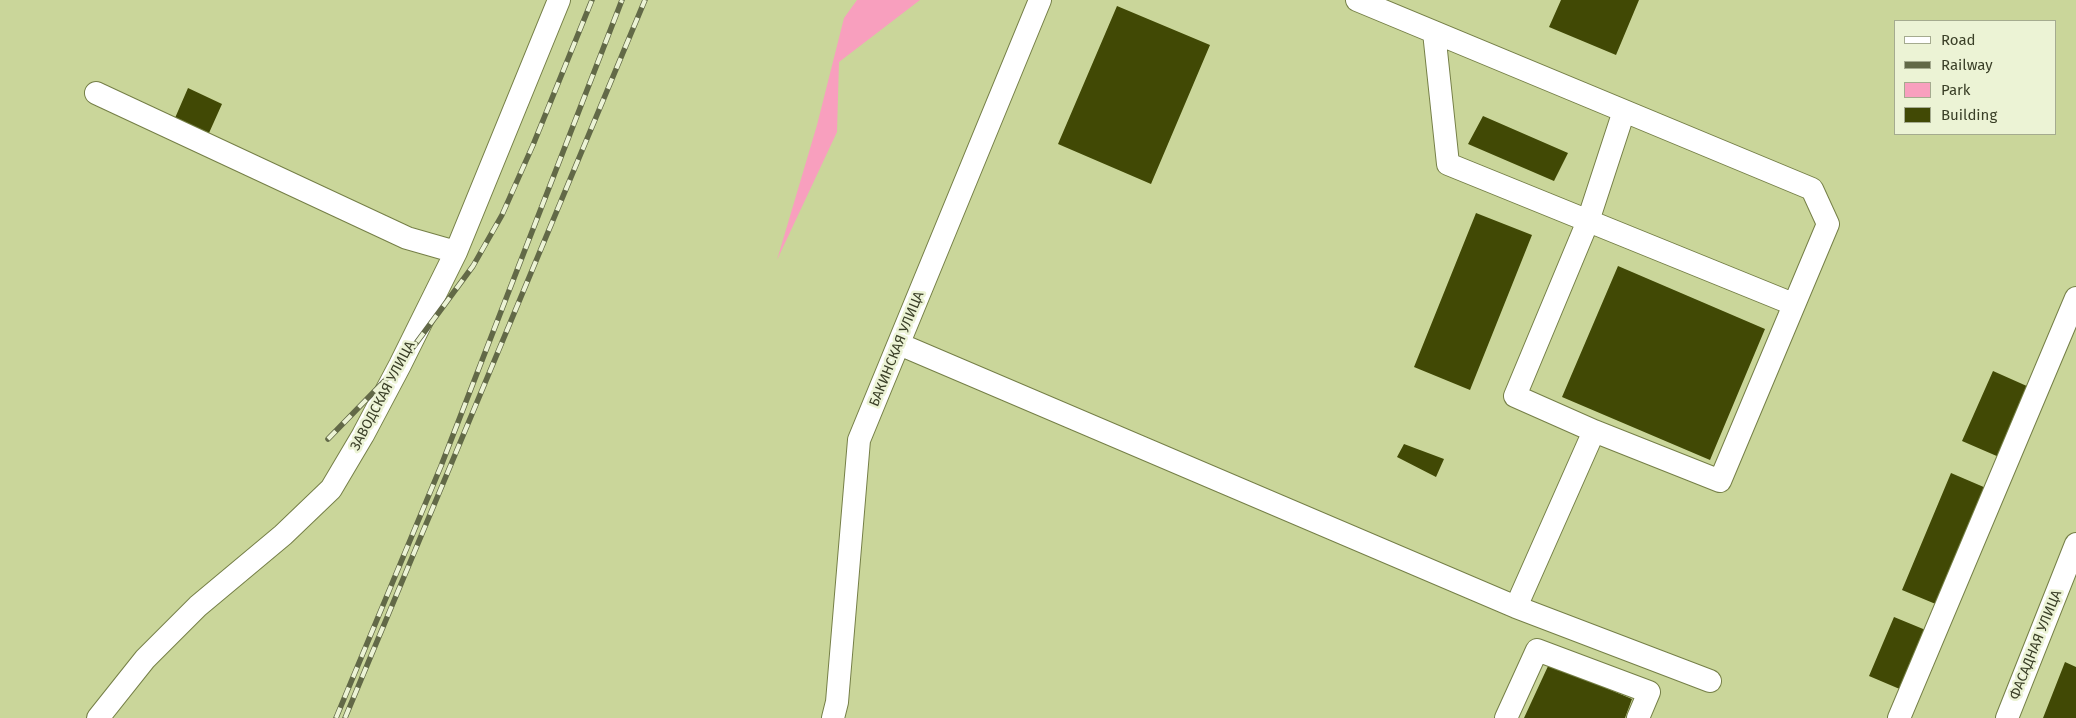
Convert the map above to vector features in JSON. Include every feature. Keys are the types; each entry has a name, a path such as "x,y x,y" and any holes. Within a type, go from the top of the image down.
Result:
{"street":[{"name":"ЗАВОДСКАЯ УЛИЦА","path":"98,718 145,659 198,606 283,535 331,489 400,365 456,252 559,0"},
{"name":"БАКИНСКАЯ УЛИЦА","path":"833,718 837,702 859,440 1040,0"},
{"path":"1357,0 1812,189 1828,224 1720,481 1594,431 1515,396 1588,221 1624,111"},
{"path":"1434,32 1448,164 1793,304"},
{"path":"96,93 407,238 456,252"},
{"path":"1899,718 2076,298"},
{"path":"899,344 1516,608 1710,682"},
{"path":"1516,608 1594,431"},
{"name":"ФАСАДНАЯ УЛИЦА","path":"2007,718 2076,544"},
{"path":"1506,718 1537,650 1648,692 1638,718"}],"green space":[{"path":"857,0 920,0 839,62 837,132 777,260 817,125 844,18"}],"building":[{"path":"1561,0 1639,0 1616,55 1549,27"},
{"path":"1117,6 1210,45 1151,184 1058,144"},
{"path":"188,88 222,104 209,133 175,118"},
{"path":"1483,116 1568,153 1554,181 1468,144"},
{"path":"1476,213 1532,235 1470,390 1414,367"},
{"path":"1618,266 1765,329 1710,460 1562,397"},
{"path":"1993,371 2029,387 1999,457 1962,441"},
{"path":"1404,444 1444,459 1436,477 1397,457"},
{"path":"1951,473 1986,488 1938,605 1902,590"},
{"path":"1894,617 1928,631 1902,690 1869,676"},
{"path":"2065,662 2076,667 2076,718 2043,718"},
{"path":"1549,664 1632,699 1625,718 1524,718"}],"railway":[{"path":"328,439 400,365 473,266 502,215 533,145 592,0"},
{"path":"336,718 441,466 622,0"},
{"path":"345,718 645,0"}]}
